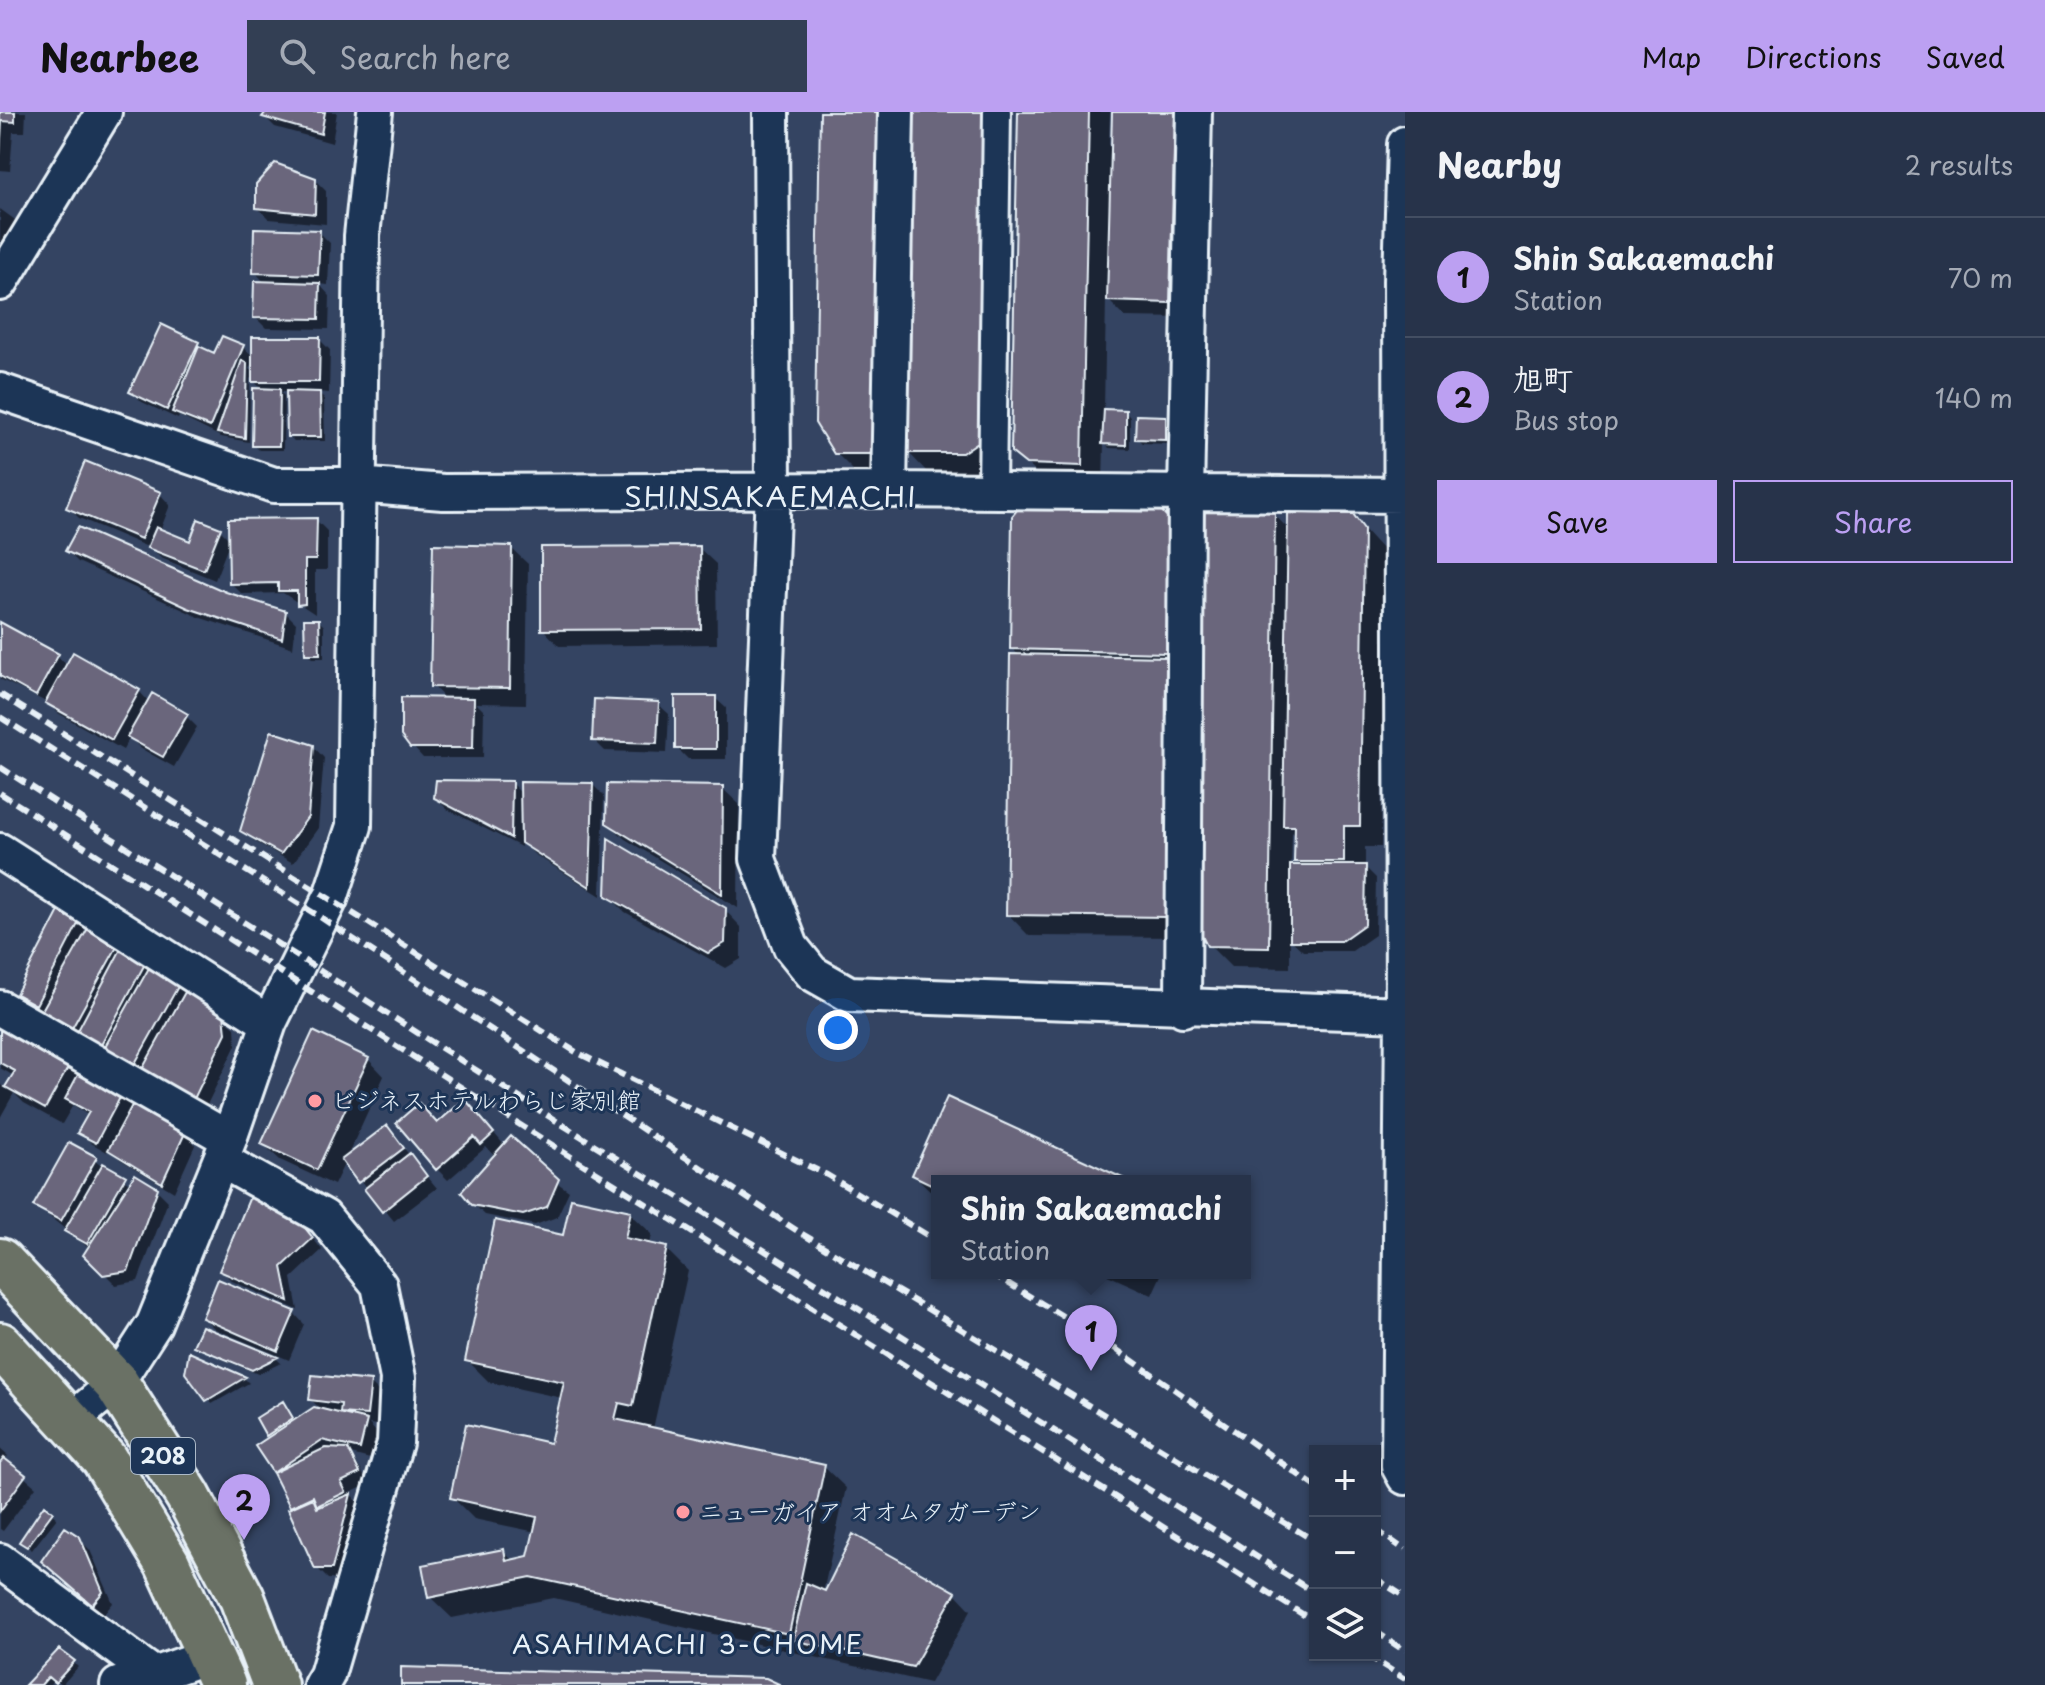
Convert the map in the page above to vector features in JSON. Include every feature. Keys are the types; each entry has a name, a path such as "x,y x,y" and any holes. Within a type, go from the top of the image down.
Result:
{"highway":[{"name":"208","path":"0,1261 116,1383 188,1496 242,1598 275,1685"},
{"name":"208","path":"3,1354 71,1421 104,1459 159,1550 216,1670"}],"street":[{"path":"0,283 104,112"},
{"path":"71,1421 116,1383 154,1324 225,1149 269,1023 330,899 354,826 362,236 375,112"},
{"path":"771,112 773,490 758,859 791,947 812,973 849,994 1183,1009 1404,1004"},
{"path":"889,490 896,112"},
{"path":"992,491 997,112"},
{"path":"1183,1009 1186,494 1194,112"},
{"path":"1405,144 1401,281 1404,1004 1399,1466 1405,1477"},
{"path":"0,391 274,485 358,485 443,492 889,490 1402,495"},
{"path":"0,851 269,1023"},
{"path":"0,1008 225,1149 324,1217 379,1285 398,1378 395,1443 327,1675 321,1685"},
{"path":"0,1561 154,1675"},
{"path":"118,1685 154,1675 216,1670"}],"building":[{"path":"0,112 15,112 15,122 2,121 0,156"},
{"path":"266,112 325,112 321,134 262,117"},
{"path":"820,112 884,112 879,454 834,454 815,423"},
{"path":"910,112 984,112 978,442 962,453 906,453"},
{"path":"1018,112 1089,112 1082,466 1026,464 1011,452"},
{"path":"1112,112 1175,112 1170,303 1107,301"},
{"path":"275,163 316,178 315,214 256,208 256,184"},
{"path":"254,228 320,230 318,275 253,273"},
{"path":"254,281 320,283 319,319 253,318"},
{"path":"161,324 199,342 167,410 129,392"},
{"path":"222,336 244,345 210,427 172,412 199,346 214,353"},
{"path":"252,337 320,337 319,382 252,382"},
{"path":"242,360 247,363 245,438 217,433"},
{"path":"253,388 280,389 279,446 252,446"},
{"path":"286,391 320,392 321,437 287,437"},
{"path":"1104,409 1126,410 1126,445 1102,444"},
{"path":"1136,415 1166,416 1166,440 1135,439"},
{"path":"85,461 161,492 141,539 66,508"},
{"path":"1022,504 1159,508 1169,519 1166,653 1010,649 1012,516"},
{"path":"1202,511 1275,512 1269,947 1207,946 1197,926"},
{"path":"1288,513 1353,514 1364,529 1360,826 1344,826 1344,862 1294,862 1295,826 1283,826"},
{"path":"317,518 316,560 305,560 305,604 297,605 297,591 278,591 278,583 229,584 228,519"},
{"path":"198,519 221,528 204,570 147,548 156,527 190,541"},
{"path":"78,527 226,592 286,611 282,639 188,608 65,551"},
{"path":"433,544 512,546 510,688 430,687"},
{"path":"700,546 701,629 541,630 541,547"},
{"path":"304,619 319,619 320,654 305,654"},
{"path":"0,622 59,654 36,696 0,676"},
{"path":"73,652 140,690 112,740 45,703"},
{"path":"1010,654 1169,657 1165,917 1006,915"},
{"path":"152,693 188,714 163,757 127,737"},
{"path":"675,696 716,696 716,749 675,749"},
{"path":"401,697 474,698 473,748 410,748 401,736"},
{"path":"594,699 659,702 657,743 592,741"},
{"path":"271,731 314,745 308,817 281,854 240,831"},
{"path":"436,780 512,781 511,838 434,798"},
{"path":"520,782 593,783 590,887 521,843"},
{"path":"607,784 723,786 722,894 606,823"},
{"path":"608,838 726,908 725,943 708,953 606,896"},
{"path":"1290,865 1366,865 1365,924 1341,941 1290,941"},
{"path":"59,911 79,922 36,1005 16,994"},
{"path":"88,928 118,945 71,1030 41,1012"},
{"path":"121,949 146,962 100,1047 76,1034"},
{"path":"150,966 180,983 133,1067 103,1050"},
{"path":"185,992 224,1014 226,1033 193,1101 140,1073"},
{"path":"0,1019 73,1059 45,1109 5,1087 15,1071 0,1063"},
{"name":"ビジネスホテルわらじ家別館","path":"313,1031 369,1058 317,1170 261,1144"},
{"path":"81,1069 123,1092 96,1143 77,1133 89,1112 65,1099"},
{"path":"137,1096 185,1133 162,1183 108,1150"},
{"path":"947,1097 1116,1175 931,1175 931,1184 912,1175"},
{"path":"465,1099 494,1133 481,1145 474,1137 436,1170 396,1123 419,1103 437,1123"},
{"path":"387,1125 404,1148 358,1183 341,1160"},
{"path":"511,1136 559,1179 547,1207 523,1215 472,1205 461,1192"},
{"path":"69,1142 97,1157 61,1221 33,1206"},
{"path":"410,1153 427,1176 382,1212 364,1189"},
{"path":"103,1163 126,1176 87,1244 64,1231"},
{"path":"135,1174 158,1188 128,1271 103,1275 83,1255"},
{"path":"258,1195 301,1223 313,1238 282,1267 289,1301 219,1271 249,1199"},
{"path":"571,1198 631,1211 625,1238 667,1247 633,1406 619,1403 615,1419 825,1465 789,1634 531,1577 428,1598 422,1565 504,1549 506,1561 528,1556 537,1517 450,1498 466,1424 550,1443 564,1382 465,1361 495,1220 563,1235"},
{"path":"218,1279 295,1311 278,1351 202,1318"},
{"path":"202,1326 278,1357 252,1370 193,1346"},
{"path":"189,1352 246,1377 206,1401 185,1373"},
{"path":"312,1375 371,1381 367,1415 340,1413 341,1404 309,1400"},
{"path":"283,1401 293,1418 266,1436 256,1418"},
{"path":"314,1407 367,1420 360,1449 322,1440 273,1473 255,1446"},
{"path":"325,1448 348,1449 360,1473 341,1482 346,1492 317,1506 313,1496 290,1507 273,1473"},
{"path":"4,1458 26,1475 0,1511 0,1463"},
{"path":"351,1494 332,1569 315,1569 288,1509 313,1498 317,1508"},
{"path":"44,1505 53,1512 27,1547 19,1542"},
{"path":"65,1527 80,1537 103,1592 92,1605 41,1561"},
{"path":"853,1534 956,1592 913,1667 793,1640 806,1583 825,1591"},
{"path":"59,1649 75,1661 55,1683 48,1677 41,1685 25,1685"},
{"path":"401,1667 766,1678 781,1685 401,1685"}],"railway":[{"path":"0,694 576,1052 827,1175 931,1237"},
{"path":"0,717 320,917 799,1232 1309,1537"},
{"path":"0,767 534,1107 1309,1589"},
{"path":"0,793 525,1128 1309,1618"},
{"path":"1001,1279 1104,1341 1309,1482"},
{"path":"1381,1533 1405,1550"},
{"path":"1381,1582 1405,1597"},
{"path":"1381,1635 1405,1651"},
{"path":"1376,1661 1405,1679"}],"place":[{"name":"ビジネスホテルわらじ家別館","path":"315,1101"},
{"name":"Shin Sakaemachi","path":"1091,1371"},
{"name":"ニューガイア オオムタガーデン","path":"683,1512"},
{"name":"旭町","path":"244,1540"}],"district":[{"name":"SHINSAKAEMACHI","path":"771,497"},
{"name":"ASAHIMACHI 3-CHOME","path":"688,1645"}]}
